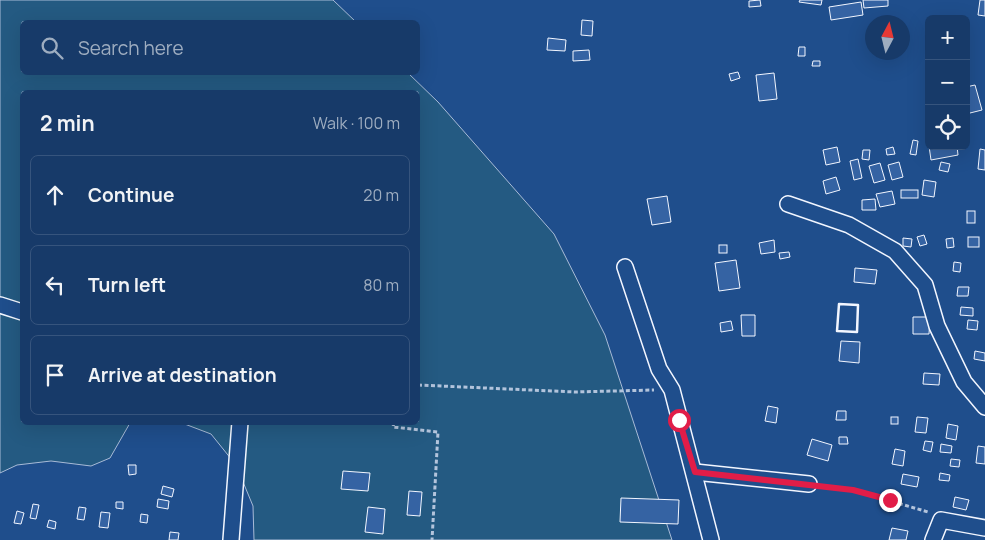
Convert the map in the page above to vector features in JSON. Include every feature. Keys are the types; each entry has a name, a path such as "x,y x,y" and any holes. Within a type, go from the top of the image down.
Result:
{"street":[{"path":"788,204 849,225 895,251 925,285 937,326 964,382 985,407"},
{"path":"625,267 659,369 672,390 695,472 711,540"},
{"path":"0,305 20,311"},
{"path":"230,540 240,425"},
{"path":"695,472 809,484"},
{"path":"933,540 941,520 985,528"}],"path":[{"path":"420,385 575,392 672,390"},
{"path":"393,425 393,427 438,432 432,540"},
{"path":"809,484 853,490 934,514 941,520"}],"shaded area":[{"path":"0,0 333,0 354,20 20,20 20,75 410,75 438,102 554,234 605,335 672,540 254,540 253,506 236,465 211,434 187,425 420,425 420,90 20,90 20,425 129,425 110,458 91,466 51,461 17,465 0,473"}],"building":[{"path":"760,0 761,6 749,7 749,1"},
{"path":"800,0 822,0 821,5 799,2"},
{"path":"863,0 888,0 888,6 864,8"},
{"path":"980,0 985,0 985,16 978,15"},
{"path":"861,2 863,15 831,20 829,7"},
{"path":"582,20 593,21 592,36 581,35"},
{"path":"548,38 566,40 565,51 547,50"},
{"path":"799,47 805,47 805,56 798,56"},
{"path":"589,50 590,60 573,61 573,51"},
{"path":"813,61 820,61 820,66 812,66"},
{"path":"738,72 740,78 731,81 729,74"},
{"path":"774,73 777,99 759,101 756,75"},
{"path":"975,85 982,110 970,113 970,105 970,86"},
{"path":"913,140 918,141 916,155 910,154"},
{"path":"837,147 840,162 826,165 823,150"},
{"path":"893,147 895,154 887,155 886,149"},
{"path":"980,149 985,150 985,170 978,169"},
{"path":"863,150 870,150 869,160 862,159"},
{"path":"930,150 957,150 958,155 931,160"},
{"path":"858,159 862,178 854,180 850,161"},
{"path":"899,162 903,177 892,180 888,165"},
{"path":"941,162 950,164 948,172 939,170"},
{"path":"880,163 885,180 874,183 869,166"},
{"path":"836,177 840,190 826,194 823,181"},
{"path":"924,180 936,182 934,197 922,195"},
{"path":"901,190 918,190 918,198 901,198"},
{"path":"892,191 895,204 880,207 876,194"},
{"path":"667,196 671,222 652,225 647,199"},
{"path":"875,199 876,210 862,210 862,200"},
{"path":"967,211 975,211 975,223 967,223"},
{"path":"924,235 927,244 920,246 917,237"},
{"path":"968,237 979,237 979,247 968,247"},
{"path":"903,238 912,239 911,247 903,246"},
{"path":"953,238 954,247 947,248 946,239"},
{"path":"774,240 775,252 761,254 759,243"},
{"path":"719,245 727,245 727,253 719,253"},
{"path":"789,252 790,257 780,259 779,253"},
{"path":"736,260 740,288 719,291 715,263"},
{"path":"954,262 961,263 960,272 953,271"},
{"path":"855,268 877,270 875,284 854,282"},
{"path":"958,287 969,287 968,296 957,296"},
{"path":"961,307 973,308 973,316 960,315"},
{"path":"741,315 755,315 755,336 742,336"},
{"path":"913,317 930,317 929,334 913,334"},
{"path":"968,320 978,321 977,330 967,329"},
{"path":"731,321 733,330 721,332 720,323"},
{"path":"841,341 860,342 859,363 839,361"},
{"path":"975,351 985,353 985,361 974,359"},
{"path":"924,373 940,374 939,385 923,384"},
{"path":"768,406 778,408 776,423 765,421"},
{"path":"837,411 846,411 846,420 836,420"},
{"path":"891,417 898,417 898,424 891,424"},
{"path":"917,417 928,418 926,433 915,432"},
{"path":"948,424 958,426 956,440 946,438"},
{"path":"839,437 847,437 848,444 839,444"},
{"path":"812,439 832,445 828,461 807,455"},
{"path":"925,441 933,442 931,452 923,450"},
{"path":"941,444 952,446 951,453 940,452"},
{"path":"978,446 985,447 985,464 976,463"},
{"path":"895,449 905,451 903,466 892,464"},
{"path":"951,459 960,460 959,467 950,466"},
{"path":"128,465 136,465 136,474 129,475"},
{"path":"343,471 370,473 368,491 341,489"},
{"path":"940,473 950,475 949,481 939,480"},
{"path":"903,474 919,477 917,487 901,484"},
{"path":"163,486 174,489 172,497 161,494"},
{"path":"409,491 422,492 420,516 407,515"},
{"path":"955,497 969,500 966,510 953,507"},
{"path":"621,498 679,500 678,524 620,522"},
{"path":"158,499 169,501 168,509 157,507"},
{"path":"116,502 123,502 123,509 116,508"},
{"path":"33,504 39,505 36,519 30,518"},
{"path":"79,507 86,508 84,520 77,519"},
{"path":"368,507 385,509 383,534 365,532"},
{"path":"17,511 24,513 21,524 14,523"},
{"path":"101,512 110,513 108,528 99,527"},
{"path":"141,514 148,515 147,523 140,522"},
{"path":"49,520 56,522 55,529 47,527"},
{"path":"892,528 908,531 906,540 889,540"},
{"path":"170,532 179,533 178,540 169,540"}],"wall":[{"path":"839,304 858,305 857,332 837,331 839,304"}],"route":[{"path":"679,420 695,472 853,490 890,500"}]}
